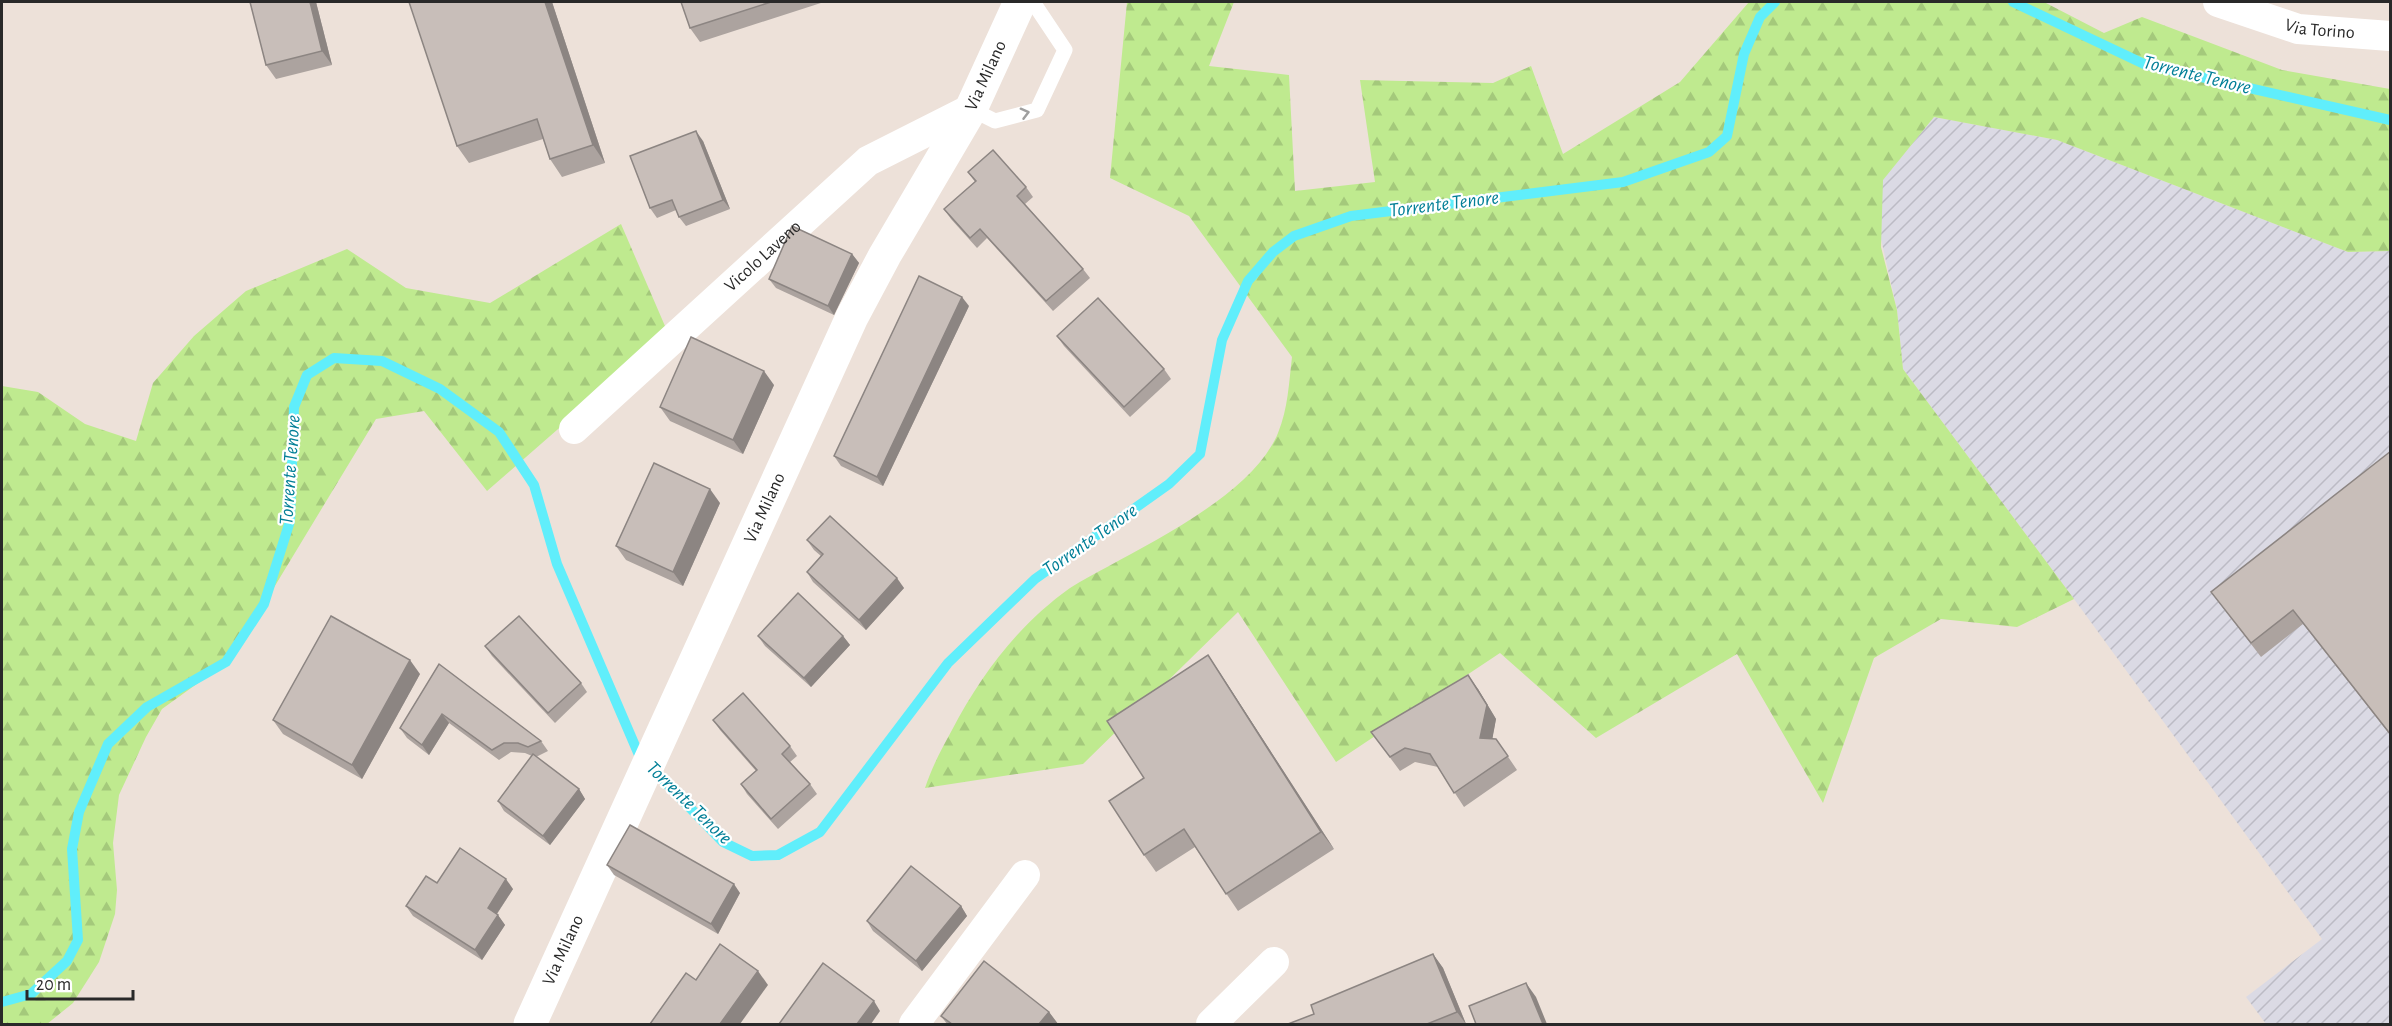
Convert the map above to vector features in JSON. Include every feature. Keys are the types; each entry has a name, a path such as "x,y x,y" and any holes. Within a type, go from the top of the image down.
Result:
{"street":[{"name":"Via Milano","path":"530,1024 852,317 885,255 971,109 1020,2"},
{"name":"Via Torino","path":"2218,2 2298,29 2391,36"},
{"name":"Vicolo Laveno","path":"574,429 868,161 971,109"},
{"path":"914,1024 1025,875"},
{"path":"1210,1024 1274,962"}],"lane":[{"path":"971,109 995,121 1037,110 1065,50 1033,2"}],"shaded area":[{"path":"1934,117 2057,140 2348,252 2390,251 2390,1024 2266,1024 2246,997 2322,939 1903,369 1897,310 1881,239 1882,180"}],"green space":[{"path":"1127,2 1234,2 1209,66 1289,75 1295,191 1375,182 1360,80 1493,83 1531,66 1563,154 1680,82 1749,2 2044,2 2104,33 2142,17 2282,70 2390,89 2390,251 2348,252 2057,140 1934,117 1883,180 1881,247 1897,310 1903,369 2074,599 2017,627 1941,619 1874,658 1823,803 1737,654 1596,738 1500,653 1336,762 1238,612 1083,764 925,788 937,759 975,690 1017,635 1051,602 1070,588 1180,526 1228,493 1266,454 1278,433 1284,415 1292,357 1189,216 1110,178"},
{"path":"621,224 668,333 487,491 424,411 376,419 230,660 162,709 146,737 119,795 113,843 117,890 115,914 99,962 73,1003 47,1024 2,1024 2,386 38,392 85,424 136,441 153,383 194,336 246,291 347,249 406,288 490,303"}],"building":[{"path":"250,2 310,2 322,51 266,65"},
{"path":"409,2 545,2 593,145 550,159 537,119 457,146"},
{"path":"681,2 771,2 690,28"},
{"path":"696,131 723,200 679,217 672,200 650,208 630,156"},
{"path":"993,150 1026,187 1017,196 1083,269 1046,301 980,229 970,238 944,209 976,181 968,172"},
{"path":"792,226 852,254 828,306 769,279"},
{"path":"919,276 962,297 877,477 834,456"},
{"path":"1098,298 1164,369 1124,407 1057,336"},
{"path":"691,337 764,371 733,440 660,407"},
{"path":"2391,451 2391,735 2293,610 2251,643 2211,592"},
{"path":"654,463 710,489 673,572 616,546"},
{"path":"830,516 897,578 859,620 807,572 823,554 807,540"},
{"path":"798,593 843,636 804,678 758,636"},
{"path":"331,616 410,660 352,765 273,720"},
{"path":"519,616 581,683 548,713 485,646"},
{"path":"1208,655 1321,832 1226,894 1184,829 1144,855 1109,801 1144,778 1107,721"},
{"path":"439,664 541,741 528,747 518,743 504,743 492,750 442,714 422,745 400,728"},
{"path":"1468,675 1487,705 1480,738 1496,739 1508,756 1454,793 1430,754 1405,748 1390,757 1371,732"},
{"path":"743,693 790,746 782,754 810,784 771,819 741,784 757,770 713,720"},
{"path":"533,754 579,789 543,836 498,801"},
{"path":"630,825 734,884 711,924 607,865"},
{"path":"460,848 506,879 488,908 498,915 475,950 406,906 426,876 437,883"},
{"path":"911,866 961,906 916,961 867,921"},
{"path":"720,944 758,971 720,1024 650,1024 686,973 696,980"},
{"path":"1433,954 1457,1012 1427,1024 1288,1024 1314,1014 1311,1005"},
{"path":"984,961 1049,1012 1039,1024 952,1024 941,1016"},
{"path":"823,963 874,1001 857,1024 779,1024"},
{"path":"1526,983 1543,1024 1476,1024 1469,1006"}],"waterway":[{"name":"Torrente Tenore","path":"2,1002 31,994 67,961 78,940 72,849 79,812 108,744 147,707 226,662 264,604 290,521 294,407 307,375 334,358 382,361 440,389 499,432 534,485 557,564 639,755 723,842 752,856 778,855 820,832 948,663 1035,579 1169,484 1200,454 1222,340 1248,281 1273,252 1294,236 1351,216 1623,182 1709,152 1727,136 1744,54 1760,17 1775,2"},
{"name":"Torrente Tenore","path":"2013,2 2144,64 2390,120"}]}
